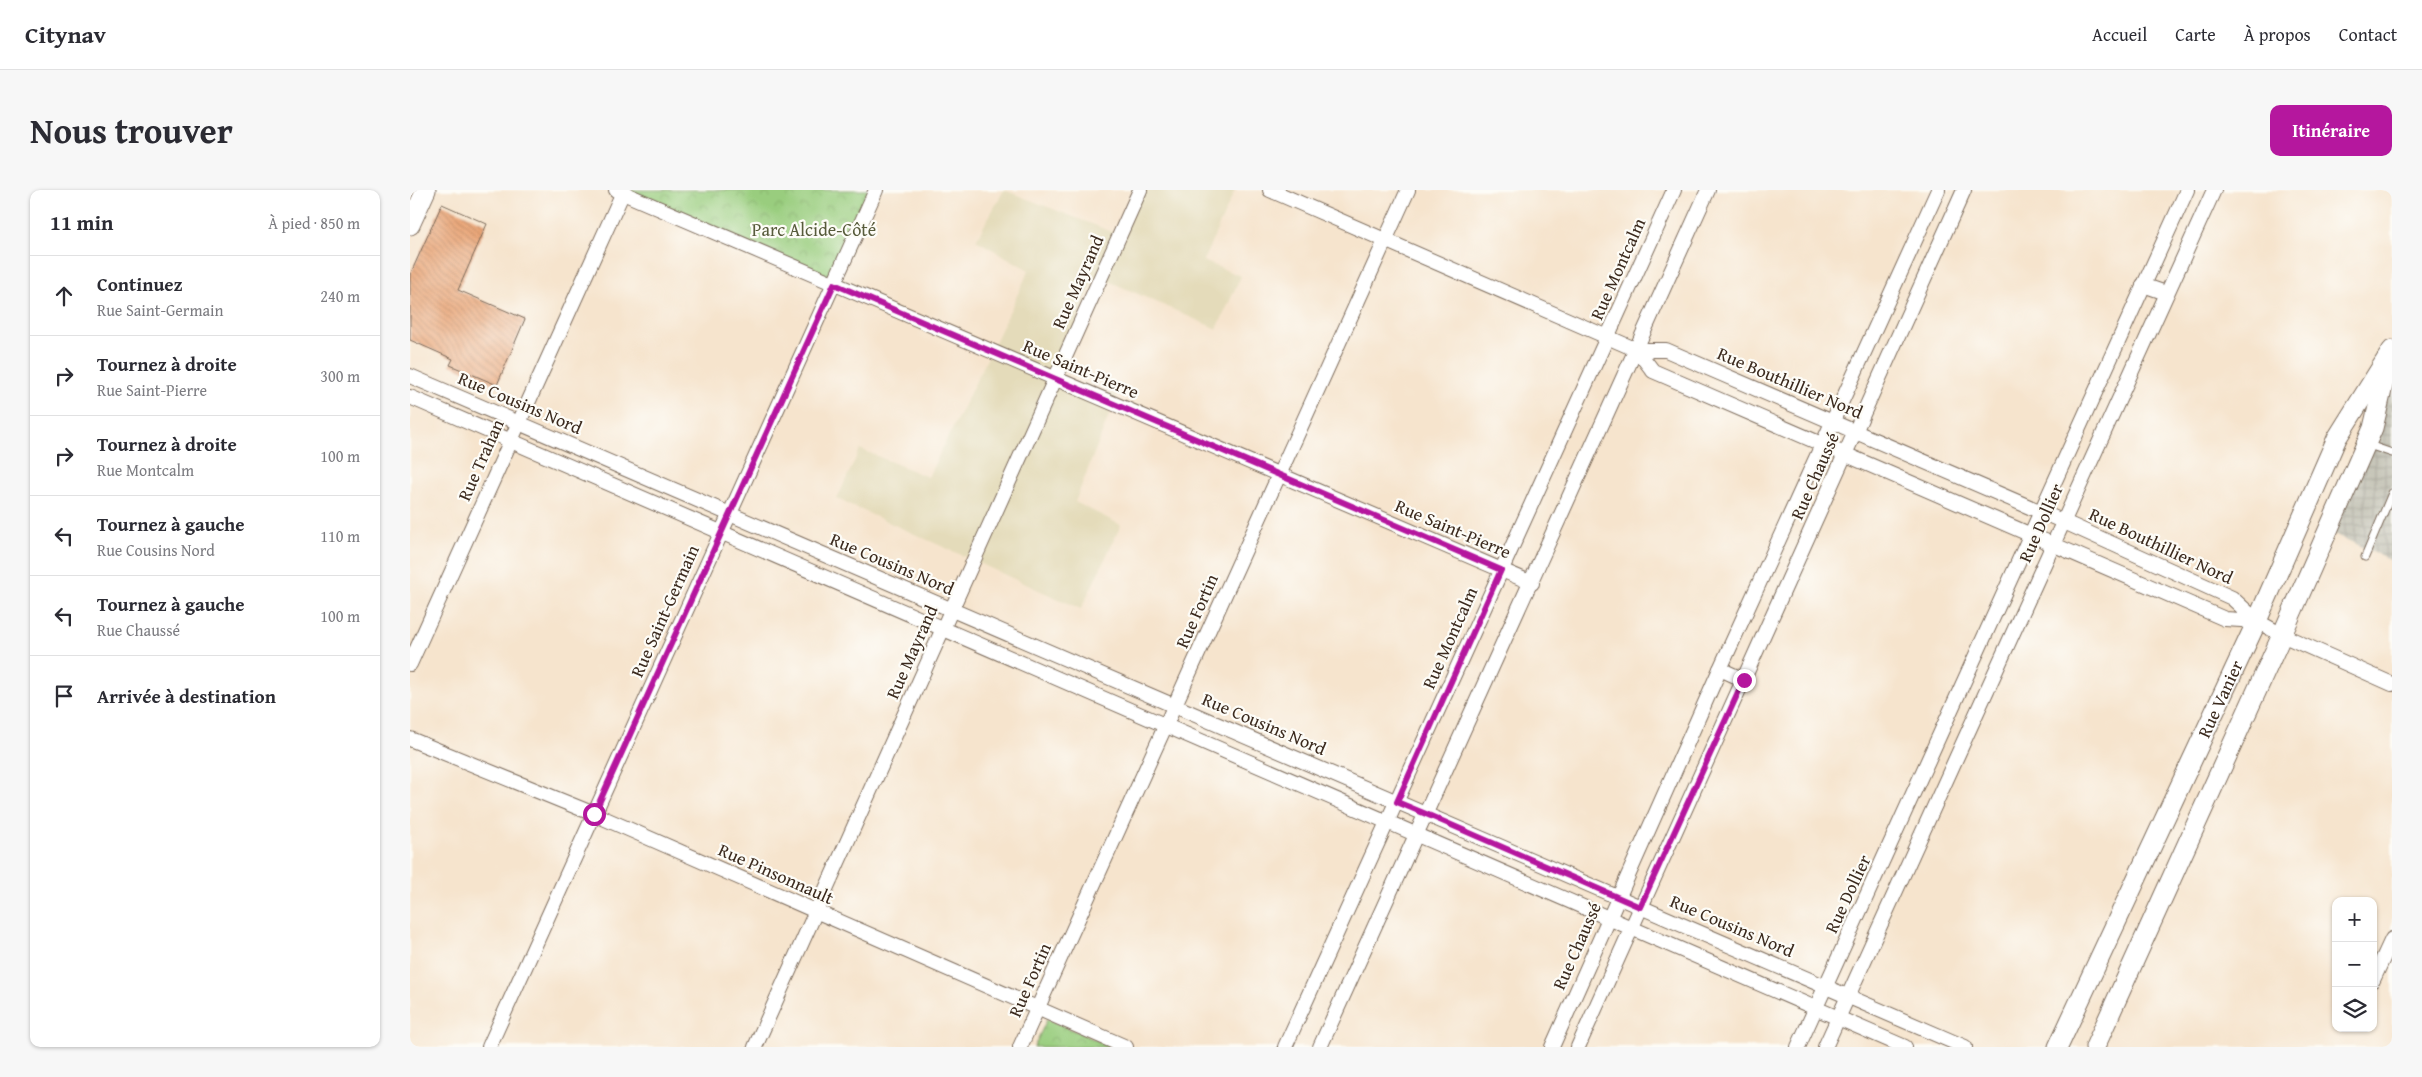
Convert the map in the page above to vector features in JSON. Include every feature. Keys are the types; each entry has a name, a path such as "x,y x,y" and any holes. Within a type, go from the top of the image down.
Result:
{"street":[{"path":"410,225 426,190"},
{"name":"Rue Saint-Germain","path":"488,1047 876,190"},
{"name":"Rue Mayrand","path":"755,1047 1140,190"},
{"name":"Rue Bouthillier Nord","path":"1270,190 1637,350 1666,350 2041,514 2062,521 2232,598 2257,621"},
{"name":"Rue Fortin","path":"1020,1047 1408,190"},
{"name":"Rue Montcalm","path":"1286,1047 1674,190"},
{"path":"1320,1047 1532,583 1708,190"},
{"name":"Rue Chaussé","path":"1578,1047 1964,190"},
{"name":"Rue Dollier","path":"1798,1047 1931,758 2187,190"},
{"name":"Rue Dollier","path":"1825,1047 2062,521 2214,190"},
{"name":"Rue Saint-Pierre","path":"621,191 1532,583"},
{"name":"Rue Trahan","path":"410,664 621,191"},
{"name":"Rue Chaussé","path":"1552,1047 1720,669 1937,192 1958,205"},
{"path":"2143,285 2166,293"},
{"name":"Rue Bouthillier Nord","path":"1637,350 1654,371 1823,446 1846,454 2052,546 2225,619 2257,621"},
{"name":"Rue Vanier","path":"2096,1047 2373,428 2391,353"},
{"name":"Rue Vanier","path":"2058,1047 2257,621 2338,438 2391,353"},
{"name":"Rue Cousins Nord","path":"410,376 1965,1047"},
{"path":"410,397 1905,1047"},
{"path":"2257,621 2282,635 2392,684"},
{"path":"1720,669 1744,680"},
{"name":"Rue Pinsonnault","path":"410,739 594,814 1126,1047"},
{"path":"1931,758 1951,767"},
{"path":"2149,852 2178,866"},
{"path":"2377,971 2392,939"}],"lane":[{"path":"2366,444 2392,453"},
{"path":"2365,556 2392,493"}],"shaded area":[{"path":"1004,190 1120,235 1140,190 1235,190 1203,261 1241,276 1217,329 1095,275 1056,379 1117,395 1075,502 1121,525 1081,609 837,499 860,449 928,477 1029,270 976,240"},
{"path":"2392,350 2392,561 2328,531"}],"green space":[{"name":"Parc Alcide-Côté","path":"624,190 877,190 834,284"},
{"path":"1047,1019 1112,1047 1034,1047"}],"building":[{"path":"442,204 487,224 458,290 525,319 497,385 450,365 453,359 410,340 410,275"}],"route":[{"path":"594,814 834,284 1501,570 1397,802 1640,907 1744,680"}]}
